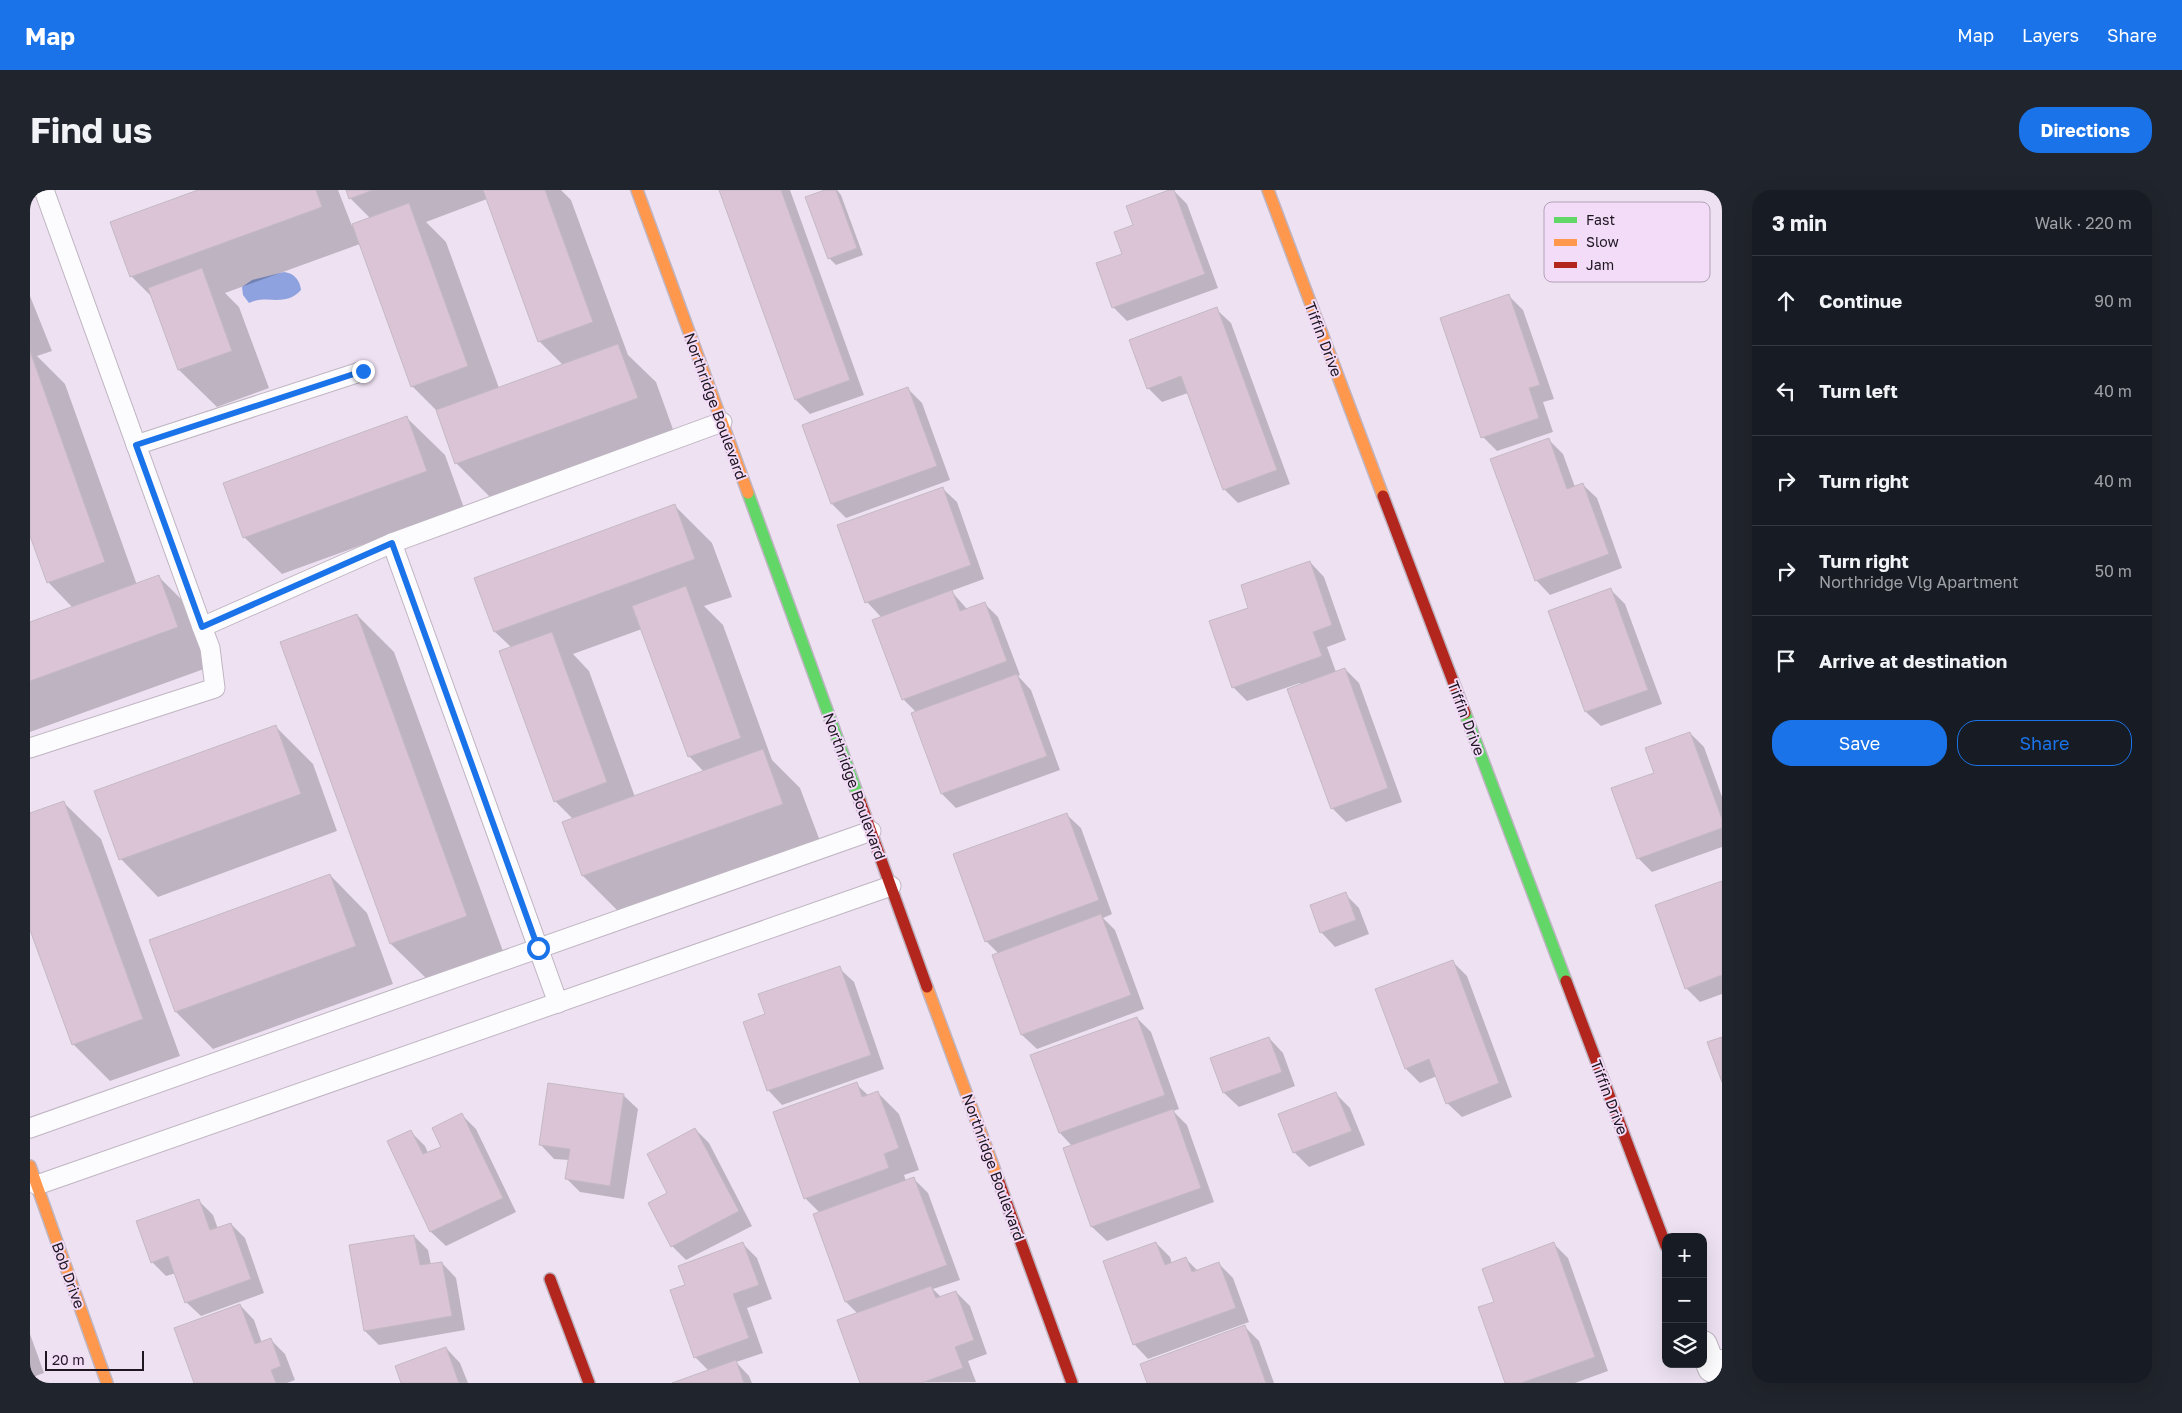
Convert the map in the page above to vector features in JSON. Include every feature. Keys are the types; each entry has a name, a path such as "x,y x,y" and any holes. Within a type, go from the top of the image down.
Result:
{"street":[{"name":"Northridge Boulevard","path":"637,190 1072,1383"},
{"name":"Tiffin Drive","path":"1268,190 1662,1235"},
{"name":"Bob Drive","path":"30,1166 107,1383"},
{"path":"550,1279 588,1383"}],"lane":[{"path":"30,748 215,688 210,648 44,190"},
{"path":"136,445 363,371"},
{"path":"202,627 392,543 722,422"},
{"path":"392,543 558,1003"},
{"path":"30,1128 871,831"},
{"path":"37,1185 891,886"}],"water":[{"path":"284,272 294,275 299,283 301,290 295,295 282,300 263,300 249,303 243,295 242,287 252,280"}],"building":[{"path":"198,190 316,190 322,207 130,277 110,222"},
{"path":"346,190 373,190 349,199"},
{"path":"483,190 545,190 593,322 538,342"},
{"path":"719,190 781,190 850,380 795,400"},
{"path":"825,190 836,190 857,248 828,259 805,197"},
{"path":"1169,190 1174,190 1205,274 1112,308 1096,263 1122,254 1114,232 1133,225 1126,206"},
{"path":"409,203 468,366 411,387 352,224"},
{"path":"202,268 232,351 178,370 148,288"},
{"path":"1509,294 1540,385 1529,388 1539,418 1481,438 1440,318"},
{"path":"1217,307 1277,470 1223,490 1181,376 1147,389 1129,340"},
{"path":"618,344 638,398 455,464 436,410"},
{"path":"30,351 105,562 47,583 30,536"},
{"path":"908,387 937,466 831,504 802,425"},
{"path":"407,416 427,471 243,538 223,483"},
{"path":"1549,438 1567,489 1583,483 1609,554 1535,581 1490,459"},
{"path":"943,487 971,565 865,603 837,525"},
{"path":"675,504 695,559 494,632 474,578"},
{"path":"1310,561 1332,625 1313,632 1322,656 1232,688 1209,621 1248,608 1241,585"},
{"path":"159,575 178,627 30,681 30,622"},
{"path":"686,586 741,738 688,757 632,606"},
{"path":"1611,588 1648,690 1585,712 1548,611"},
{"path":"952,590 960,611 985,602 1007,661 902,700 872,620"},
{"path":"357,614 467,916 390,944 280,642"},
{"path":"552,632 607,782 554,802 499,651"},
{"path":"1345,668 1388,788 1331,809 1287,689"},
{"path":"1017,674 1047,756 941,794 911,713"},
{"path":"276,725 301,794 119,860 94,791"},
{"path":"1690,732 1722,819 1722,828 1637,859 1611,788 1654,773 1645,748"},
{"path":"763,749 783,804 582,876 562,822"},
{"path":"64,801 143,1019 72,1045 30,930 30,813"},
{"path":"1067,813 1099,900 985,942 953,854"},
{"path":"330,874 356,946 175,1012 149,940"},
{"path":"1722,881 1722,975 1685,989 1655,905"},
{"path":"1346,892 1356,920 1320,933 1310,905"},
{"path":"1101,914 1131,995 1021,1035 992,955"},
{"path":"1453,960 1499,1083 1446,1104 1429,1059 1405,1069 1375,989"},
{"path":"840,966 871,1055 767,1091 743,1022 765,1014 758,994"},
{"path":"1137,1017 1165,1095 1059,1133 1030,1055"},
{"path":"1269,1037 1282,1072 1223,1093 1210,1058"},
{"path":"1722,1037 1722,1082 1707,1042"},
{"path":"857,1082 862,1097 878,1091 899,1148 884,1154 889,1168 804,1199 773,1112"},
{"path":"548,1083 624,1094 610,1186 565,1179 570,1149 539,1145"},
{"path":"1336,1092 1352,1131 1293,1153 1278,1114"},
{"path":"1173,1109 1201,1188 1091,1227 1063,1148"},
{"path":"462,1113 503,1198 430,1232 387,1141 411,1130 423,1154 441,1147 432,1128"},
{"path":"695,1128 739,1211 671,1247 648,1203 667,1193 647,1154"},
{"path":"914,1177 947,1265 845,1302 813,1214"},
{"path":"199,1199 210,1230 231,1223 251,1279 185,1303 168,1256 151,1263 136,1221"},
{"path":"414,1235 420,1265 442,1262 452,1316 364,1331 349,1245"},
{"path":"743,1242 759,1285 733,1294 749,1338 694,1358 670,1290 685,1285 678,1266"},
{"path":"1156,1242 1165,1265 1186,1257 1192,1272 1219,1262 1236,1308 1133,1345 1103,1261"},
{"path":"1554,1242 1595,1357 1521,1383 1505,1383 1478,1307 1494,1302 1482,1269"},
{"path":"931,1286 936,1298 956,1291 974,1340 955,1347 963,1368 921,1383 860,1383 837,1320"},
{"path":"240,1304 255,1344 271,1338 281,1366 271,1370 276,1383 194,1383 174,1328"},
{"path":"1245,1325 1266,1383 1147,1383 1140,1364"},
{"path":"446,1347 459,1383 401,1383 395,1366"},
{"path":"736,1360 744,1383 672,1383"}],"traffic: fast":[{"path":"748,493 860,801"},
{"path":"1465,713 1566,981"}],"traffic: slow":[{"path":"637,190 748,493"},
{"path":"1268,190 1383,496"},
{"path":"927,987 999,1182"},
{"path":"30,1166 107,1383"}],"traffic: jam":[{"path":"1383,496 1465,713"},
{"path":"860,801 927,987"},
{"path":"1566,981 1662,1235"},
{"path":"999,1182 1072,1383"},
{"path":"550,1279 589,1383"}],"route":[{"path":"363,371 136,445 202,627 392,543 538,948"}]}
